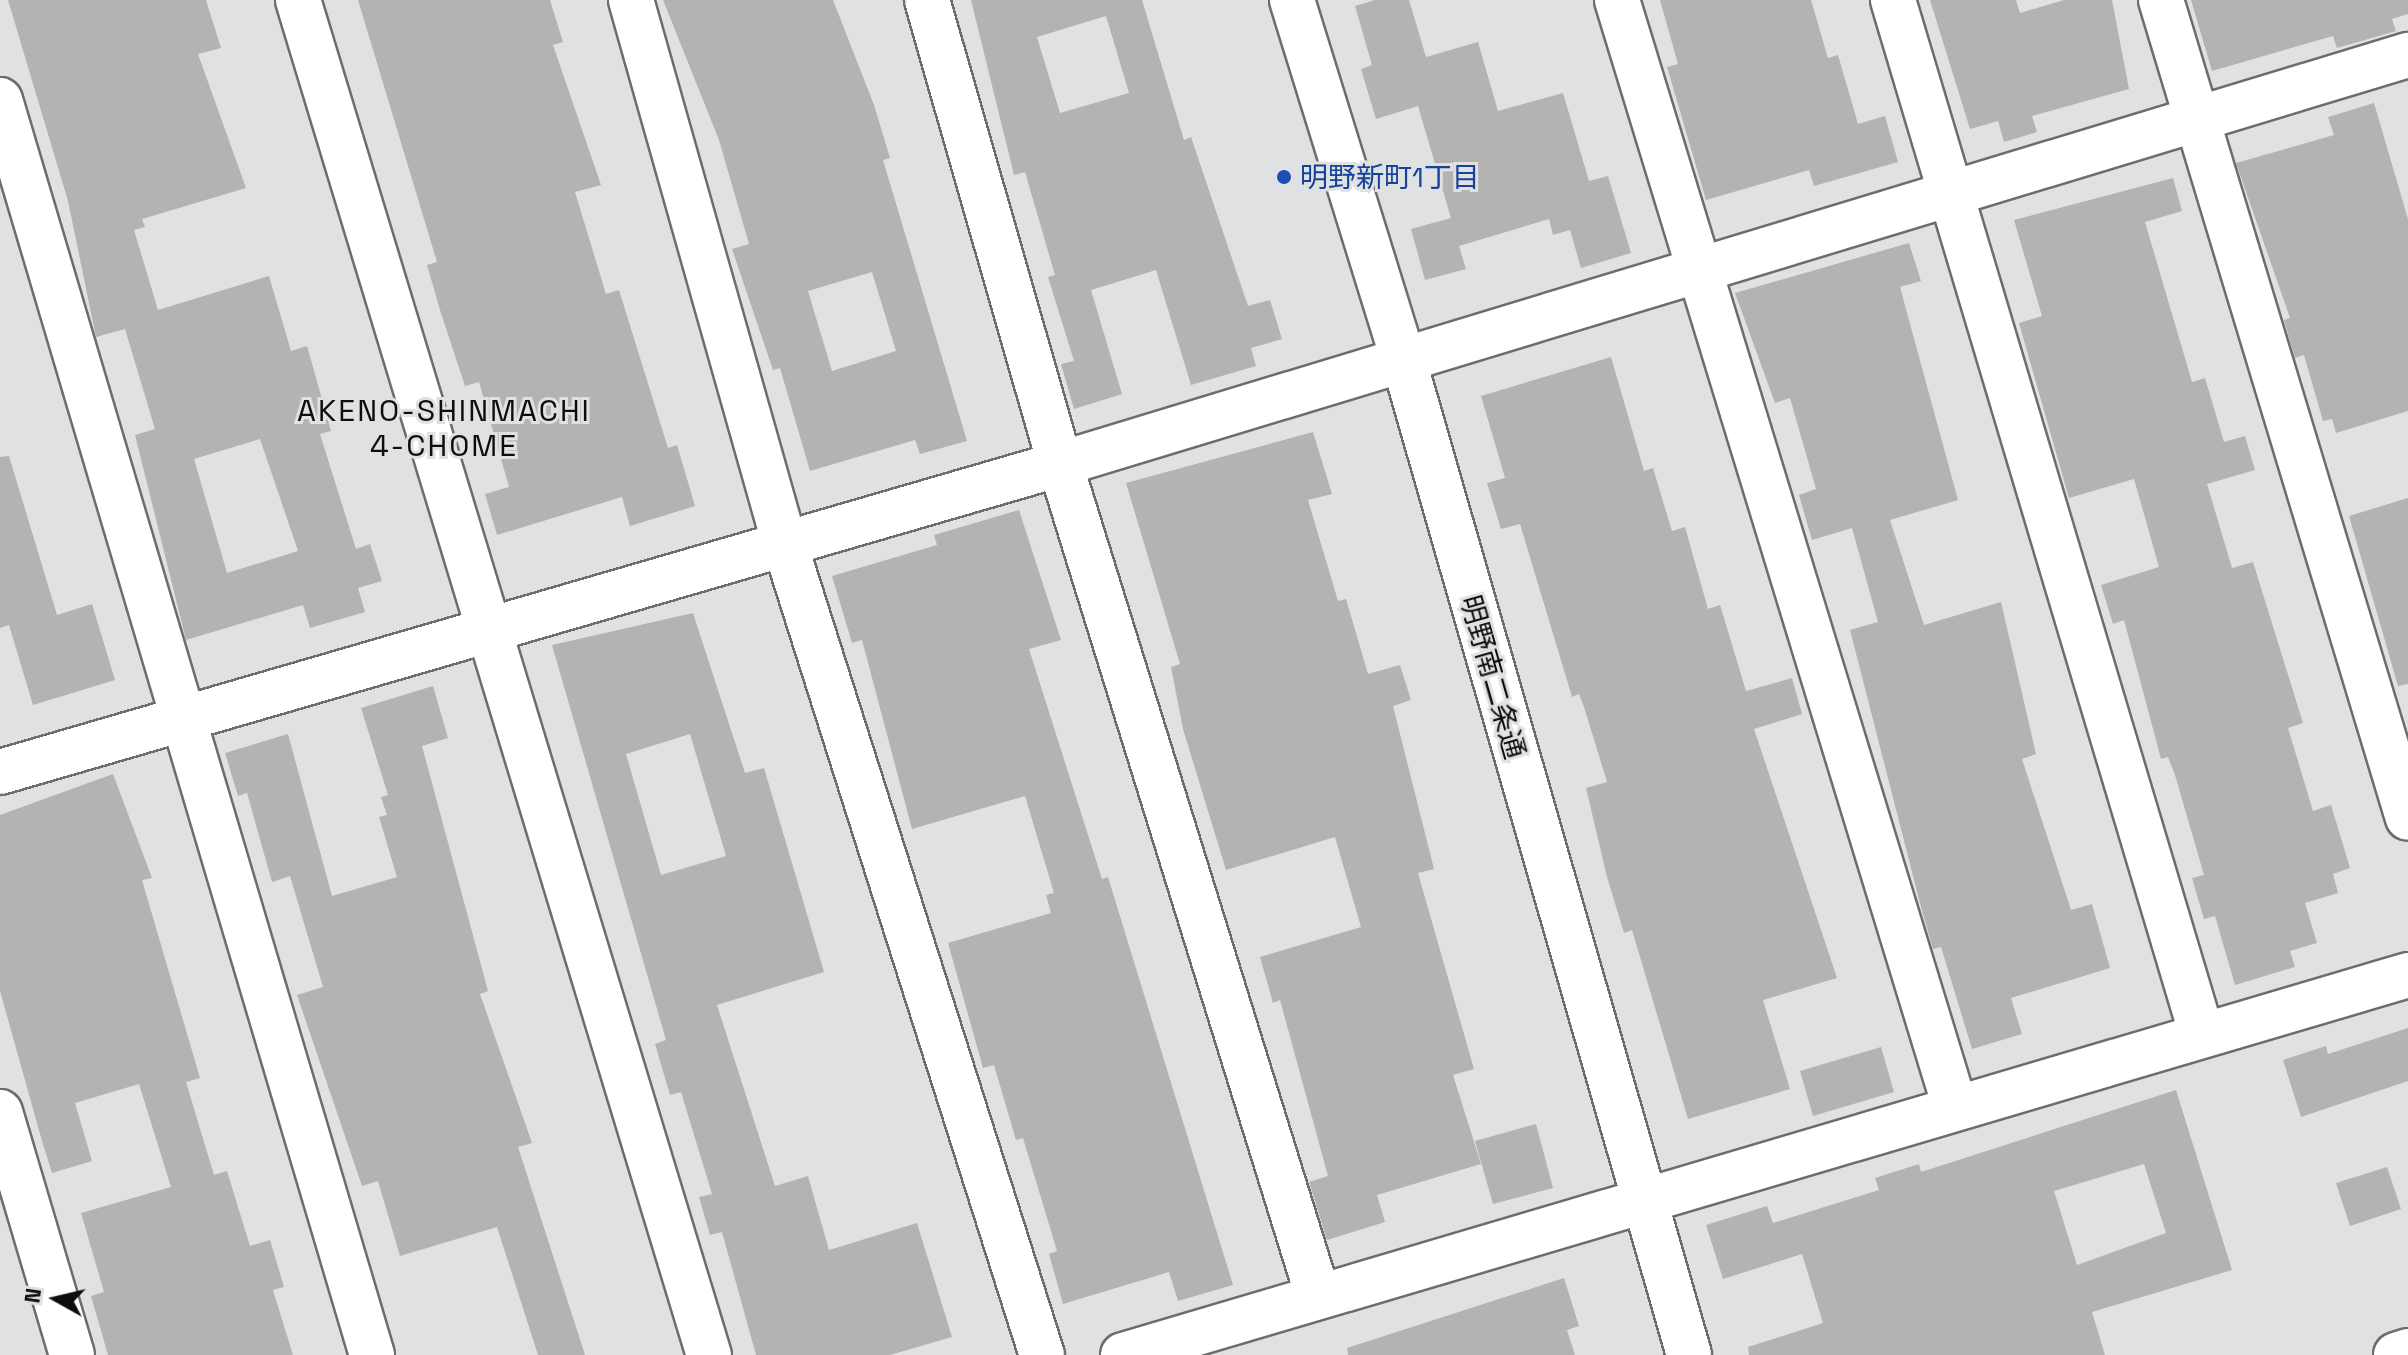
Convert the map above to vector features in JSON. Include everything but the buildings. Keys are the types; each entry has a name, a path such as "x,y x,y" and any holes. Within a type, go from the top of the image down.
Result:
{"street":[{"path":"298,0 709,1355"},
{"path":"631,0 785,545 1042,1355"},
{"path":"927,0 1060,464 1318,1296"},
{"name":"明野南二条通","path":"1292,0 1403,358 1641,1202 1689,1355"},
{"path":"1617,0 1694,270 1955,1107"},
{"path":"1893,0 2202,1035"},
{"path":"2161,0 2408,818"},
{"path":"0,772 487,627 785,545 1060,464 2408,55"},
{"path":"0,100 372,1355"},
{"path":"1123,1355 2408,975"},
{"path":"0,1112 72,1355"},
{"path":"2396,1355 2408,1351"}],"place":[{"name":"明野新町1丁目","path":"1284,177"}],"district":[{"name":"AKENO-SHINMACHI 4-CHOME","path":"444,428"}]}
